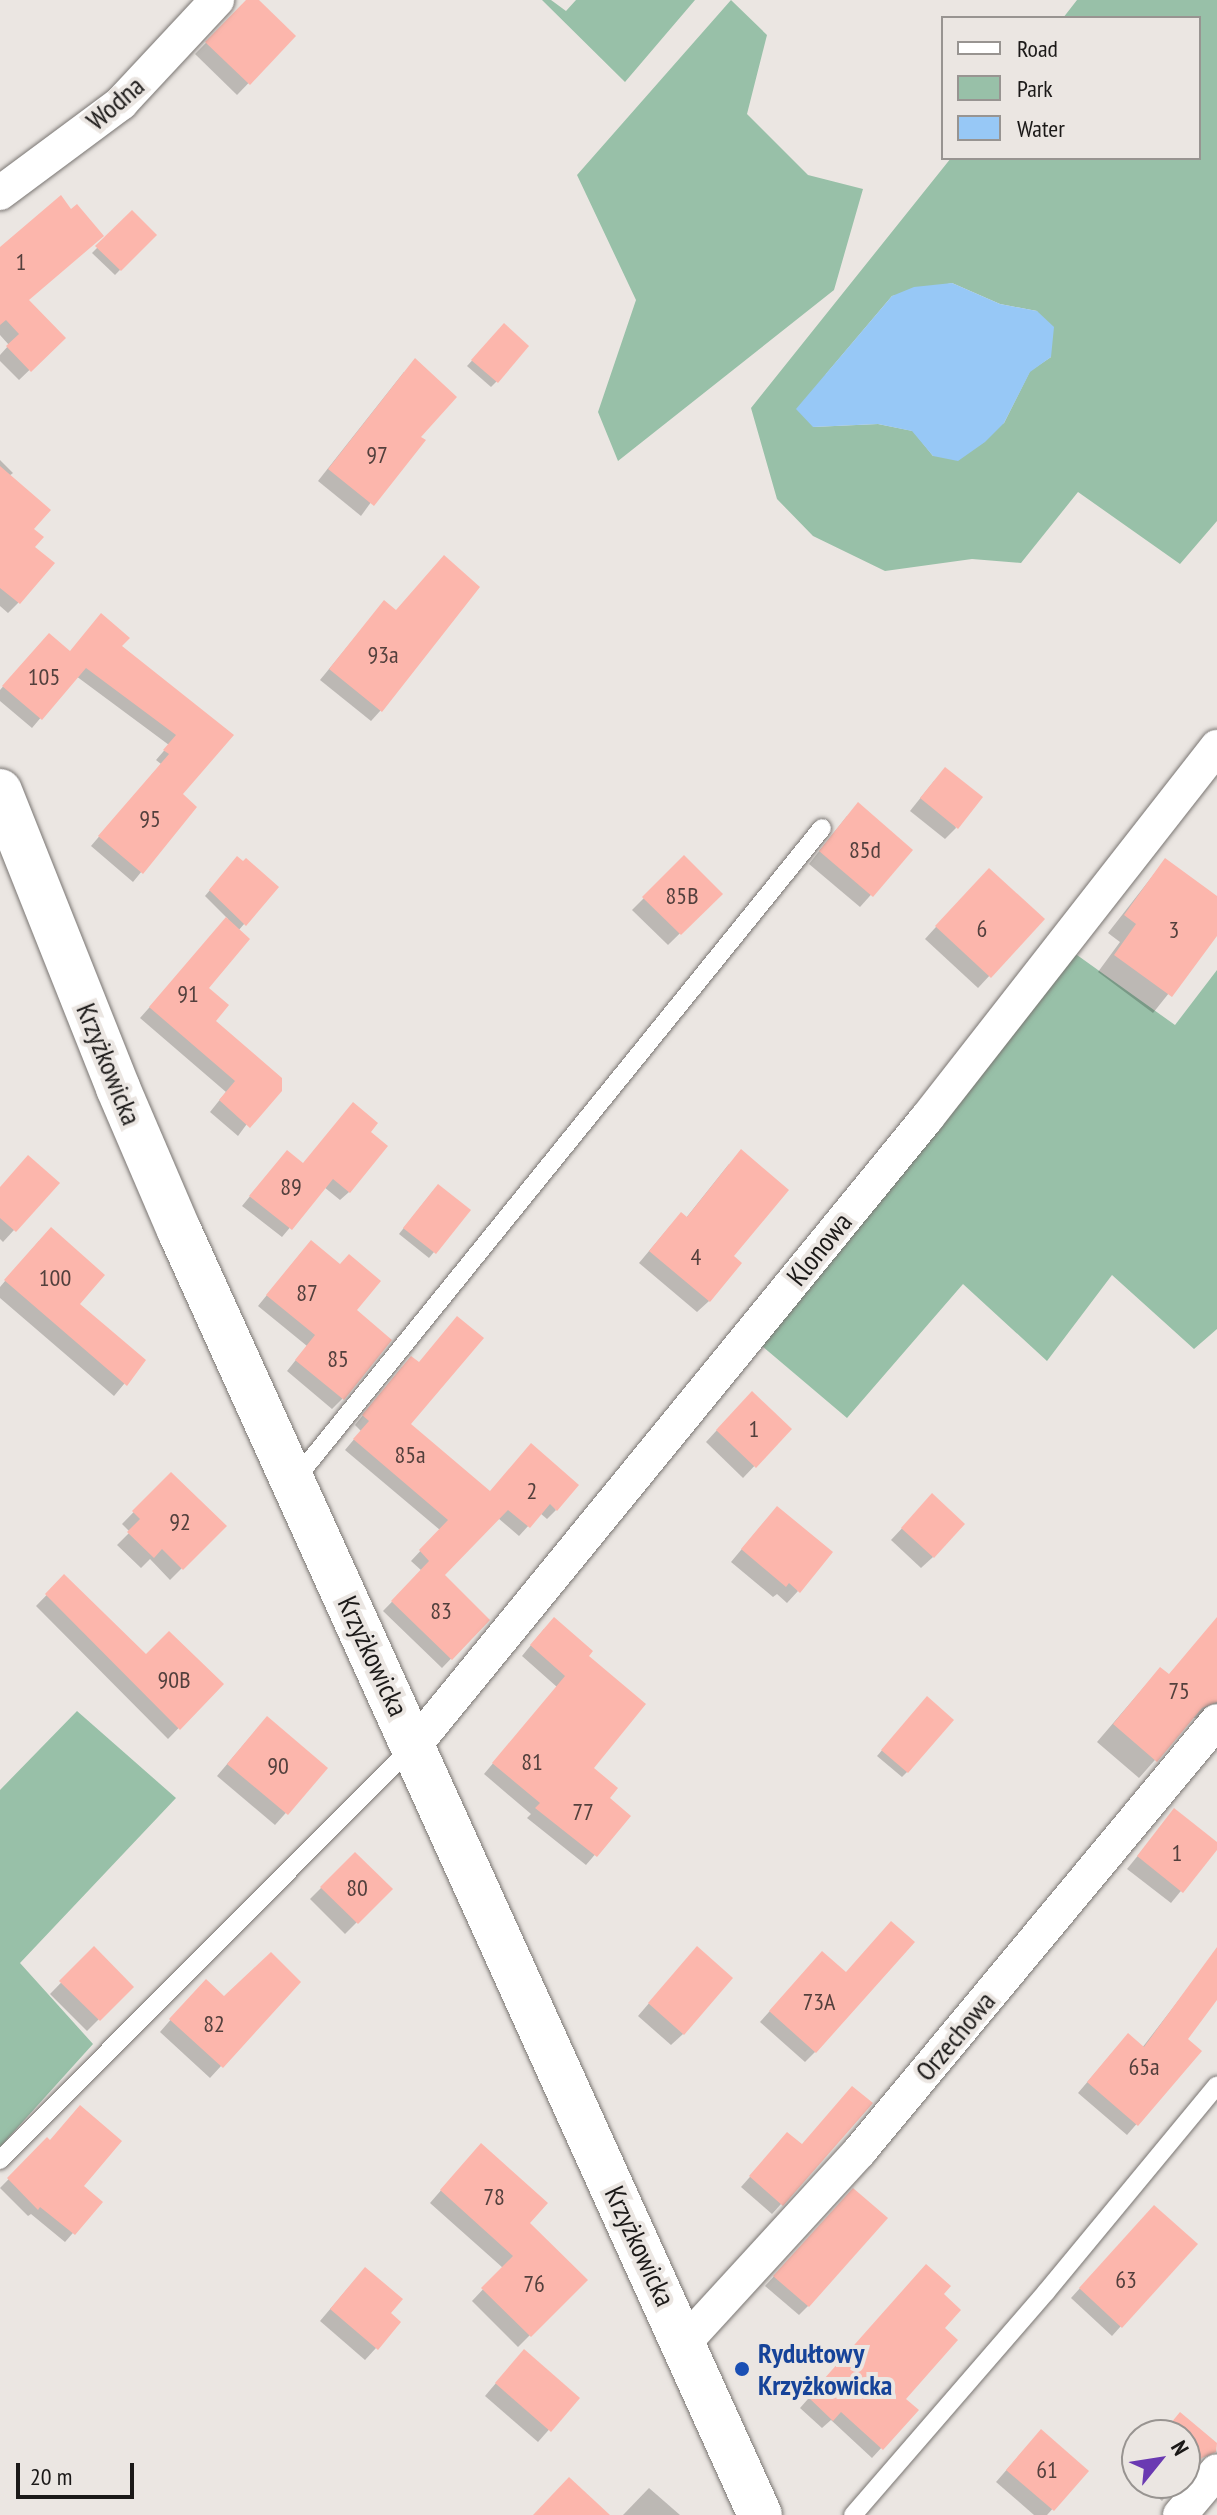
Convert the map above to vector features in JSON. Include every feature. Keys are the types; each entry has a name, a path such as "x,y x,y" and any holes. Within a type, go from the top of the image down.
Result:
{"street":[{"name":"Wodna","path":"0,193 121,103 217,0"},
{"name":"Klonowa","path":"414,1746 927,1118 1217,747"},
{"name":"Krzyżkowicka","path":"0,791 124,1102 760,2515"},
{"name":"Orzechowa","path":"684,2343 859,2152 1217,1721"},
{"path":"1180,2515 1217,2471"}],"lane":[{"path":"293,1482 822,828"},
{"path":"0,2160 414,1746"},
{"path":"853,2515 1046,2292 1217,2085"}],"green space":[{"path":"542,0 551,0 566,11 576,0 695,0 625,82"},
{"path":"731,0 767,35 747,114 808,175 863,189 834,290 618,461 598,412 636,300 577,175"},
{"path":"1077,0 1217,0 1217,521 1180,564 1078,492 1021,563 972,559 885,571 813,536 777,499 751,408 949,160 1201,160 1201,16 1065,16","holes":["952,283 1000,304 1037,311 1051,357 1030,371 1004,423 933,456 913,431 878,424 813,427 826,374 892,296"]},
{"path":"1063,945 1175,1025 1217,970 1217,1329 1194,1349 1112,1275 1047,1361 963,1284 847,1418 749,1335"},
{"path":"77,1711 176,1798 20,1963 93,2044 0,2147 0,1790"}],"water":[{"path":"952,283 1000,304 1037,311 1054,327 1051,357 1030,372 1004,423 985,442 958,461 933,456 912,431 878,424 813,427 796,409 892,296 914,287"}],"building":[{"path":"246,0 259,0 296,36 250,85 205,42"},
{"path":"61,195 71,209 77,204 104,236 29,300 66,338 31,372 6,346 19,334 6,320 0,325 0,247"},
{"path":"132,210 157,235 121,271 95,246"},
{"path":"504,323 529,346 498,383 471,360"},
{"path":"415,358 457,397 421,437 426,440 374,506 328,469"},
{"path":"0,466 51,510 34,529 44,537 35,547 55,563 20,604 0,588"},
{"path":"444,555 480,587 382,712 329,669 384,600 396,610"},
{"path":"101,613 130,638 122,646 234,735 183,794 197,807 143,874 98,836 169,754 163,750 176,735 86,668 42,720 2,686 49,633 70,651"},
{"path":"945,767 983,797 958,829 920,798"},
{"path":"858,802 913,850 873,897 819,851"},
{"path":"684,855 723,894 681,935 642,897"},
{"path":"237,856 243,861 246,858 279,887 246,926 209,890"},
{"path":"1165,858 1217,896 1217,936 1172,997 1114,955 1136,924 1124,915"},
{"path":"989,868 1045,919 991,978 935,926"},
{"path":"226,917 250,939 209,988 229,1005 216,1021 282,1078 282,1091 250,1128 219,1100 235,1081 149,1007"},
{"path":"353,1102 378,1123 371,1132 388,1146 350,1193 333,1179 292,1230 249,1196 287,1150 303,1163"},
{"path":"741,1149 789,1190 734,1256 742,1263 710,1302 649,1251 681,1212 687,1217"},
{"path":"28,1155 60,1183 16,1232 0,1218 0,1187"},
{"path":"438,1184 471,1210 436,1254 403,1228"},
{"path":"51,1227 105,1275 80,1304 146,1360 127,1386 4,1280"},
{"path":"311,1240 340,1264 349,1254 381,1281 357,1310 392,1340 344,1400 295,1360 315,1335 266,1295"},
{"path":"457,1316 484,1338 411,1424 490,1491 531,1443 579,1485 557,1511 550,1504 530,1528 508,1510 445,1575 490,1620 452,1660 391,1601 429,1561 419,1550 448,1520 353,1439 369,1421 362,1415 411,1356 419,1362"},
{"path":"752,1391 792,1429 756,1468 716,1430"},
{"path":"171,1472 227,1526 183,1570 162,1549 154,1558 127,1532 140,1519 132,1511"},
{"path":"932,1493 965,1524 934,1558 901,1528"},
{"path":"777,1506 833,1552 800,1593 789,1583 786,1587 741,1549"},
{"path":"64,1574 146,1654 169,1631 224,1684 180,1730 45,1594"},
{"path":"554,1617 593,1651 589,1656 646,1704 594,1768 618,1788 610,1798 631,1816 597,1857 535,1808 540,1803 492,1763 565,1676 530,1645"},
{"path":"1217,1617 1217,1702 1202,1708 1157,1762 1113,1724 1160,1667 1169,1674"},
{"path":"927,1696 954,1720 908,1773 881,1750"},
{"path":"267,1716 328,1768 288,1815 227,1764"},
{"path":"1174,1808 1217,1842 1217,1850 1183,1893 1137,1856"},
{"path":"355,1852 393,1889 358,1924 320,1887"},
{"path":"891,1921 915,1942 816,2053 769,2011 822,1951 846,1972"},
{"path":"94,1946 134,1987 100,2021 59,1981"},
{"path":"697,1946 733,1978 684,2035 648,2003"},
{"path":"1217,1947 1217,2000 1188,2039 1202,2051 1138,2126 1087,2082 1128,2033 1144,2047"},
{"path":"271,1952 301,1982 223,2068 169,2019 206,1979 224,1996"},
{"path":"852,2086 873,2103 783,2206 749,2176 787,2132 802,2144"},
{"path":"80,2105 122,2141 84,2186 103,2202 75,2235 40,2207 38,2210 7,2178 47,2137 50,2140"},
{"path":"481,2143 548,2203 530,2223 588,2280 531,2337 481,2288 513,2256 440,2190"},
{"path":"853,2188 888,2218 809,2307 773,2276"},
{"path":"1154,2205 1198,2244 1122,2328 1079,2288"},
{"path":"926,2264 951,2286 944,2294 961,2310 945,2328 958,2340 906,2399 919,2410 883,2450 841,2412 833,2421 808,2397"},
{"path":"365,2267 403,2299 391,2313 401,2322 378,2350 330,2309"},
{"path":"524,2349 580,2398 551,2432 495,2383"},
{"path":"1180,2412 1188,2419 1174,2419"},
{"path":"1041,2429 1089,2471 1054,2511 1006,2470"},
{"path":"1201,2430 1217,2443 1216,2452 1202,2458"},
{"path":"569,2477 610,2515 533,2515"}],"place":[{"name":"Rydułtowy Krzyżkowicka","path":"742,2369"}]}
